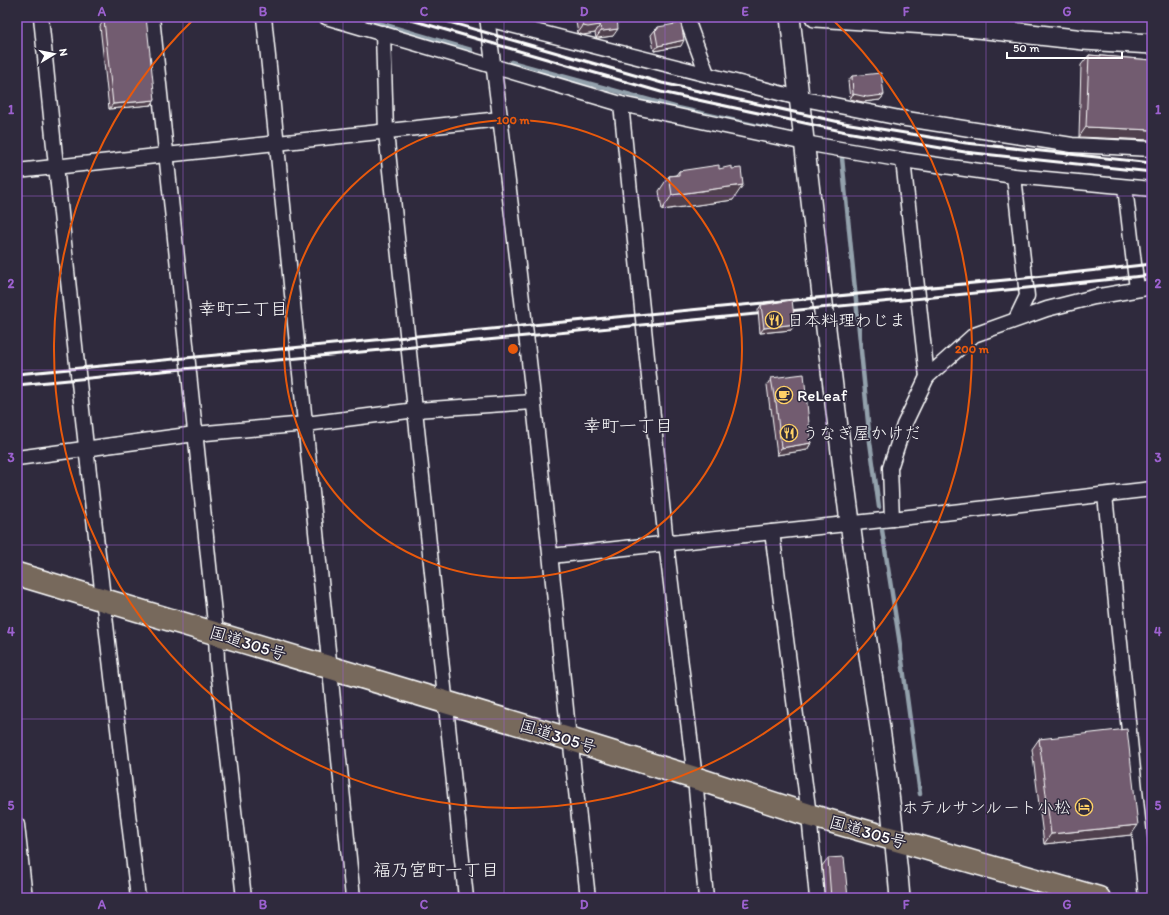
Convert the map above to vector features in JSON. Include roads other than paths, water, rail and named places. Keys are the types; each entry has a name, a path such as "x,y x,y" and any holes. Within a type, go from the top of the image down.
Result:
{"highway":[{"name":"国道305号","path":"17,574 569,739 809,815 1099,898"}],"street":[{"path":"41,17 86,450 138,898"},
{"path":"152,17 216,633 217,661 244,898"},
{"path":"264,17 331,668 353,898"},
{"path":"326,17 621,104 805,142 903,160 1014,176 1152,189"},
{"path":"686,17 707,74"},
{"path":"790,17 850,523 896,839 900,898"},
{"path":"815,17 959,21 1084,40 1152,44"},
{"path":"588,898 569,739 551,556 494,66 487,18 800,98 900,118 1072,145 1152,149"},
{"path":"383,33 386,132 466,898"},
{"path":"621,104 666,543 695,778 706,898"},
{"path":"17,171 500,119"},
{"path":"903,160 927,378"},
{"path":"1014,176 1027,296 1016,319"},
{"path":"1125,187 1137,289"},
{"path":"892,519 890,468 904,425 927,378 974,335 1047,309 1094,297 1152,286"},
{"path":"17,458 86,450 195,434 306,424 416,410 533,402"},
{"path":"551,556 1152,489"},
{"path":"1106,494 1146,898"},
{"path":"772,532 809,815 817,898"},
{"path":"17,825 25,898"}],"waterway":[{"path":"358,17 471,50"},
{"path":"511,62 678,108 772,129"},
{"path":"842,158 870,442 879,507"},
{"path":"882,530 899,638 920,794"}],"railway":[{"path":"401,17 661,92 846,132 965,152 1152,172"},
{"path":"432,17 662,83 844,123 966,143 1152,163"},
{"path":"17,374 1016,279 1152,264"},
{"path":"17,385 1152,275"}],"place":[{"name":"日本料理わじま","path":"774,320"},
{"name":"ReLeaf","path":"784,395"},
{"name":"うなぎ屋かけだ","path":"789,433"},
{"name":"ホテルサンルート小松","path":"1084,807"}],"district":[{"name":"幸町二丁目","path":"243,309"},
{"name":"幸町一丁目","path":"628,426"},
{"name":"福乃宮町一丁目","path":"436,870"}]}
